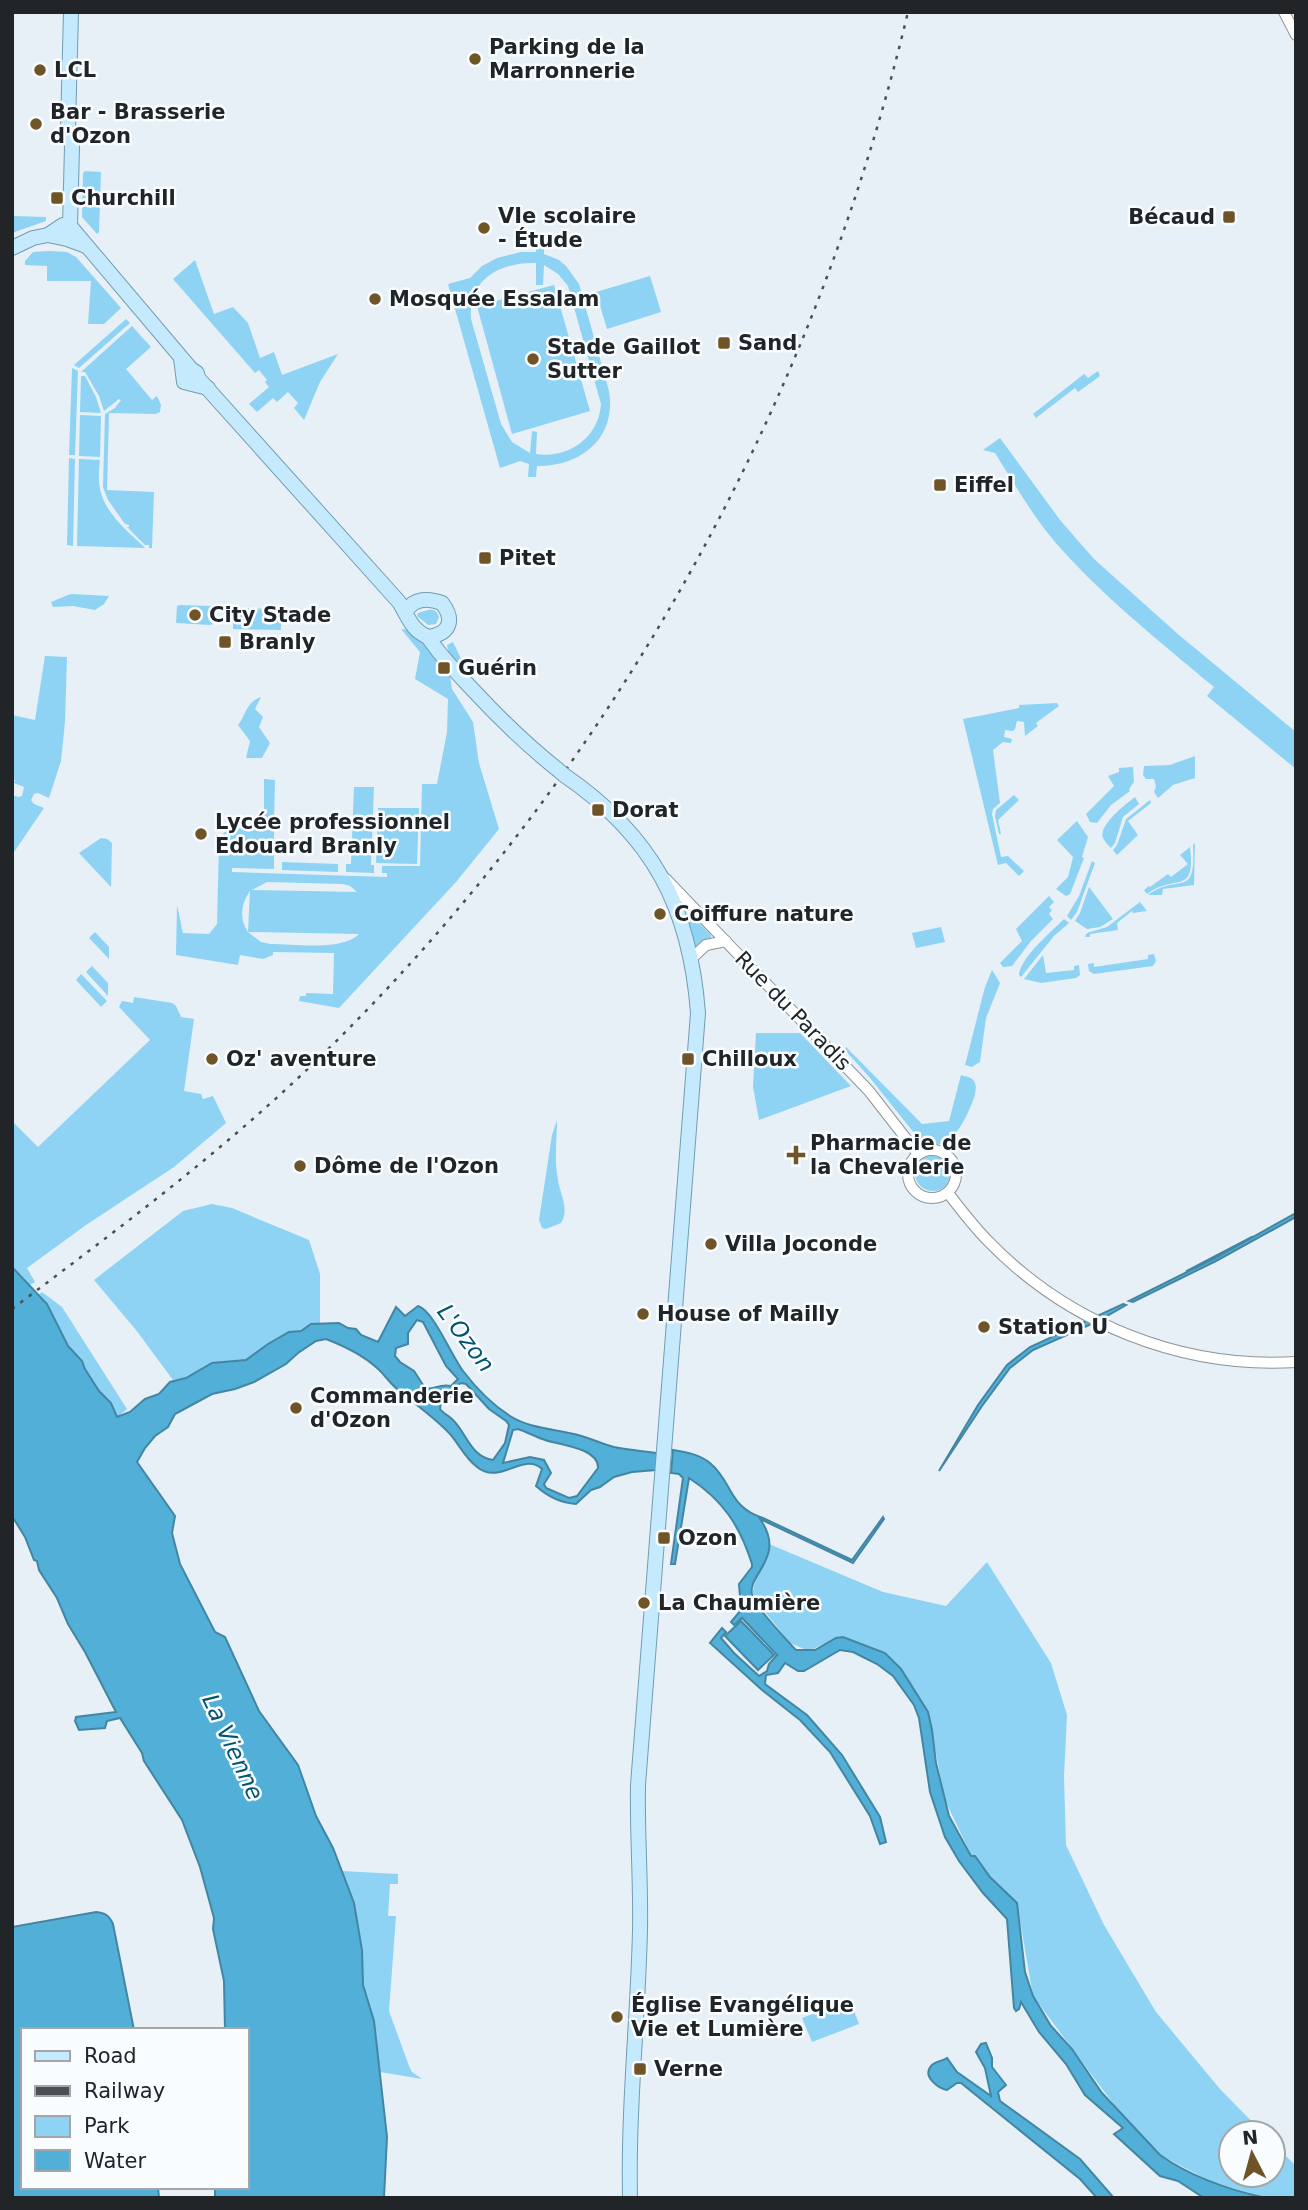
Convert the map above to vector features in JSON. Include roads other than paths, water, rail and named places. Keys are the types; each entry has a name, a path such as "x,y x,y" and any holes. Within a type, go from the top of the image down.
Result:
{"main road":[{"path":"63,231 64,138 68,127 71,12"},
{"path":"12,248 33,238 63,231 86,246 180,357 191,376 209,388 406,605 409,622 416,631 428,637 515,733 603,803 625,825 661,875 677,909 692,958 698,1003 698,1031 638,1785 640,1929 630,2198"},
{"path":"406,605 428,599 442,603 449,618 448,627 443,633 428,637"},
{"path":"443,633 447,661"}],"street":[{"path":"1284,12 1296,36"},
{"name":"Rue du Paradis","path":"661,875 869,1091 918,1154"},
{"path":"692,958 706,945 726,941"},
{"path":"937,1150 951,1158 956,1174 955,1182 948,1193 933,1198 916,1192 908,1176 909,1167 918,1154 937,1150"},
{"path":"948,1193 1004,1257 1041,1287 1095,1320 1154,1345 1221,1359 1296,1362"}],"water":[{"path":"1296,1213 1296,1217 1216,1261 1133,1302 1129,1301 1215,1258"},
{"name":"La Vienne","path":"12,1267 47,1304 68,1346 82,1361 99,1391 111,1403 117,1417 130,1412 145,1399 159,1394 170,1382 186,1378 212,1363 246,1360 289,1332 301,1331 311,1324 339,1323 378,1342 396,1307 405,1316 418,1306 430,1316 468,1377 510,1416 535,1426 578,1435 614,1447 657,1453 656,1470 614,1477 591,1490 576,1504 560,1501 536,1486 542,1469 535,1465 520,1465 494,1473 477,1467 443,1427 396,1388 380,1370 353,1351 326,1339 316,1341 286,1364 254,1382 212,1394 175,1414 168,1427 155,1436 137,1462 175,1516 172,1533 180,1564 215,1632 225,1637 259,1711 298,1765 316,1816 333,1848 354,1903 362,1950 363,1985 374,2021 387,2137 384,2198 215,2198 215,2189 248,2189 248,2028 225,2028 224,1981 213,1929 214,1918 200,1867 182,1820 120,1718 107,1721 105,1728 79,1730 76,1717 116,1712 68,1624 57,1598 39,1570 25,1537 12,1516","holes":["417,1320 423,1322 446,1366 458,1379 451,1386 425,1388 414,1371 395,1356 396,1348 408,1344 408,1333","461,1383 466,1384 489,1409 509,1425 505,1443 493,1460 474,1450 458,1426 440,1409 441,1402 451,1396 453,1388","518,1429 586,1452 597,1461 598,1468 577,1496 569,1498 546,1488 544,1484 551,1473 544,1460 530,1457 503,1463 513,1430"]},
{"path":"1123,1304 1126,1305 1098,1321 1033,1350 1010,1368 939,1471 978,1405 1007,1365 1030,1347"},
{"path":"673,1450 697,1455 717,1470 743,1507 852,1560 883,1517 853,1563 760,1519 767,1532 769,1544 768,1554 752,1587 754,1600 796,1650 815,1650 843,1637 885,1653 901,1669 928,1712 936,1763 949,1816 971,1856 975,1856 990,1877 1017,1903 1025,1972 1033,1996 1051,2026 1072,2049 1102,2093 1160,2155 1217,2184 1217,2189 1233,2189 1266,2198 1204,2198 1178,2181 1160,2176 1114,2134 1123,2128 1085,2095 1066,2064 1039,2032 1021,2002 1016,2011 1007,1919 983,1893 945,1837 930,1792 919,1718 914,1705 893,1676 853,1652 840,1650 804,1671 798,1671 785,1663 778,1673 766,1675 765,1684 807,1715 842,1755 880,1817 886,1842 880,1844 870,1816 830,1752 800,1720 710,1643 722,1628 726,1632 721,1638 759,1676 767,1671 777,1655 742,1618 734,1625 731,1622 741,1610 739,1584 752,1564 729,1515 712,1495 689,1478 675,1564 671,1564 683,1478 679,1474 671,1473"},
{"path":"741,1621 774,1655 758,1670 725,1636"},
{"path":"96,1912 110,1918 134,2028 21,2028 21,2189 158,2189 159,2198 12,2198 12,1927"},
{"path":"986,2043 992,2058 992,2067 1006,2085 998,2092 1000,2101 1080,2159 1114,2198 1097,2198 1080,2179 961,2083 947,2090 935,2084 930,2077 928,2073 932,2065 947,2058 957,2072 991,2096 985,2068 976,2052 981,2044"}],"waterway":[{"path":"1187,1271 1252,1237"}],"railway":[{"path":"12,1309 193,1170 296,1080 406,969 506,850 598,723 680,591 752,453 814,310 866,163 908,12"}],"place":[{"name":"Parking de la Marronnerie","path":"475,59"},
{"name":"LCL","path":"40,70"},
{"name":"Bar - Brasserie d'Ozon","path":"36,124"},
{"name":"Churchill","path":"57,198"},
{"name":"Bécaud","path":"1229,217"},
{"name":"VIe scolaire - Étude","path":"484,228"},
{"name":"Mosquée Essalam","path":"375,299"},
{"name":"Sand","path":"724,343"},
{"name":"Stade Gaillot Sutter","path":"533,359"},
{"name":"Eiffel","path":"940,485"},
{"name":"Pitet","path":"485,558"},
{"name":"City Stade","path":"195,615"},
{"name":"Branly","path":"225,642"},
{"name":"Guérin","path":"444,668"},
{"name":"Dorat","path":"598,810"},
{"name":"Lycée professionnel Edouard Branly","path":"201,834"},
{"name":"Coiffure nature","path":"660,914"},
{"name":"Oz' aventure","path":"212,1059"},
{"name":"Chilloux","path":"688,1059"},
{"name":"Pharmacie de la Chevalerie","path":"796,1155"},
{"name":"Dôme de l'Ozon","path":"300,1166"},
{"name":"Villa Joconde","path":"711,1244"},
{"name":"House of Mailly","path":"643,1314"},
{"name":"Station U","path":"984,1327"},
{"name":"Commanderie d'Ozon","path":"296,1408"},
{"name":"Ozon","path":"664,1538"},
{"name":"La Chaumière","path":"644,1603"},
{"name":"Église Evangélique Vie et Lumière","path":"617,2017"},
{"name":"Verne","path":"640,2069"}],"water label":[{"name":"L'Ozon","path":"466,1338"}]}
